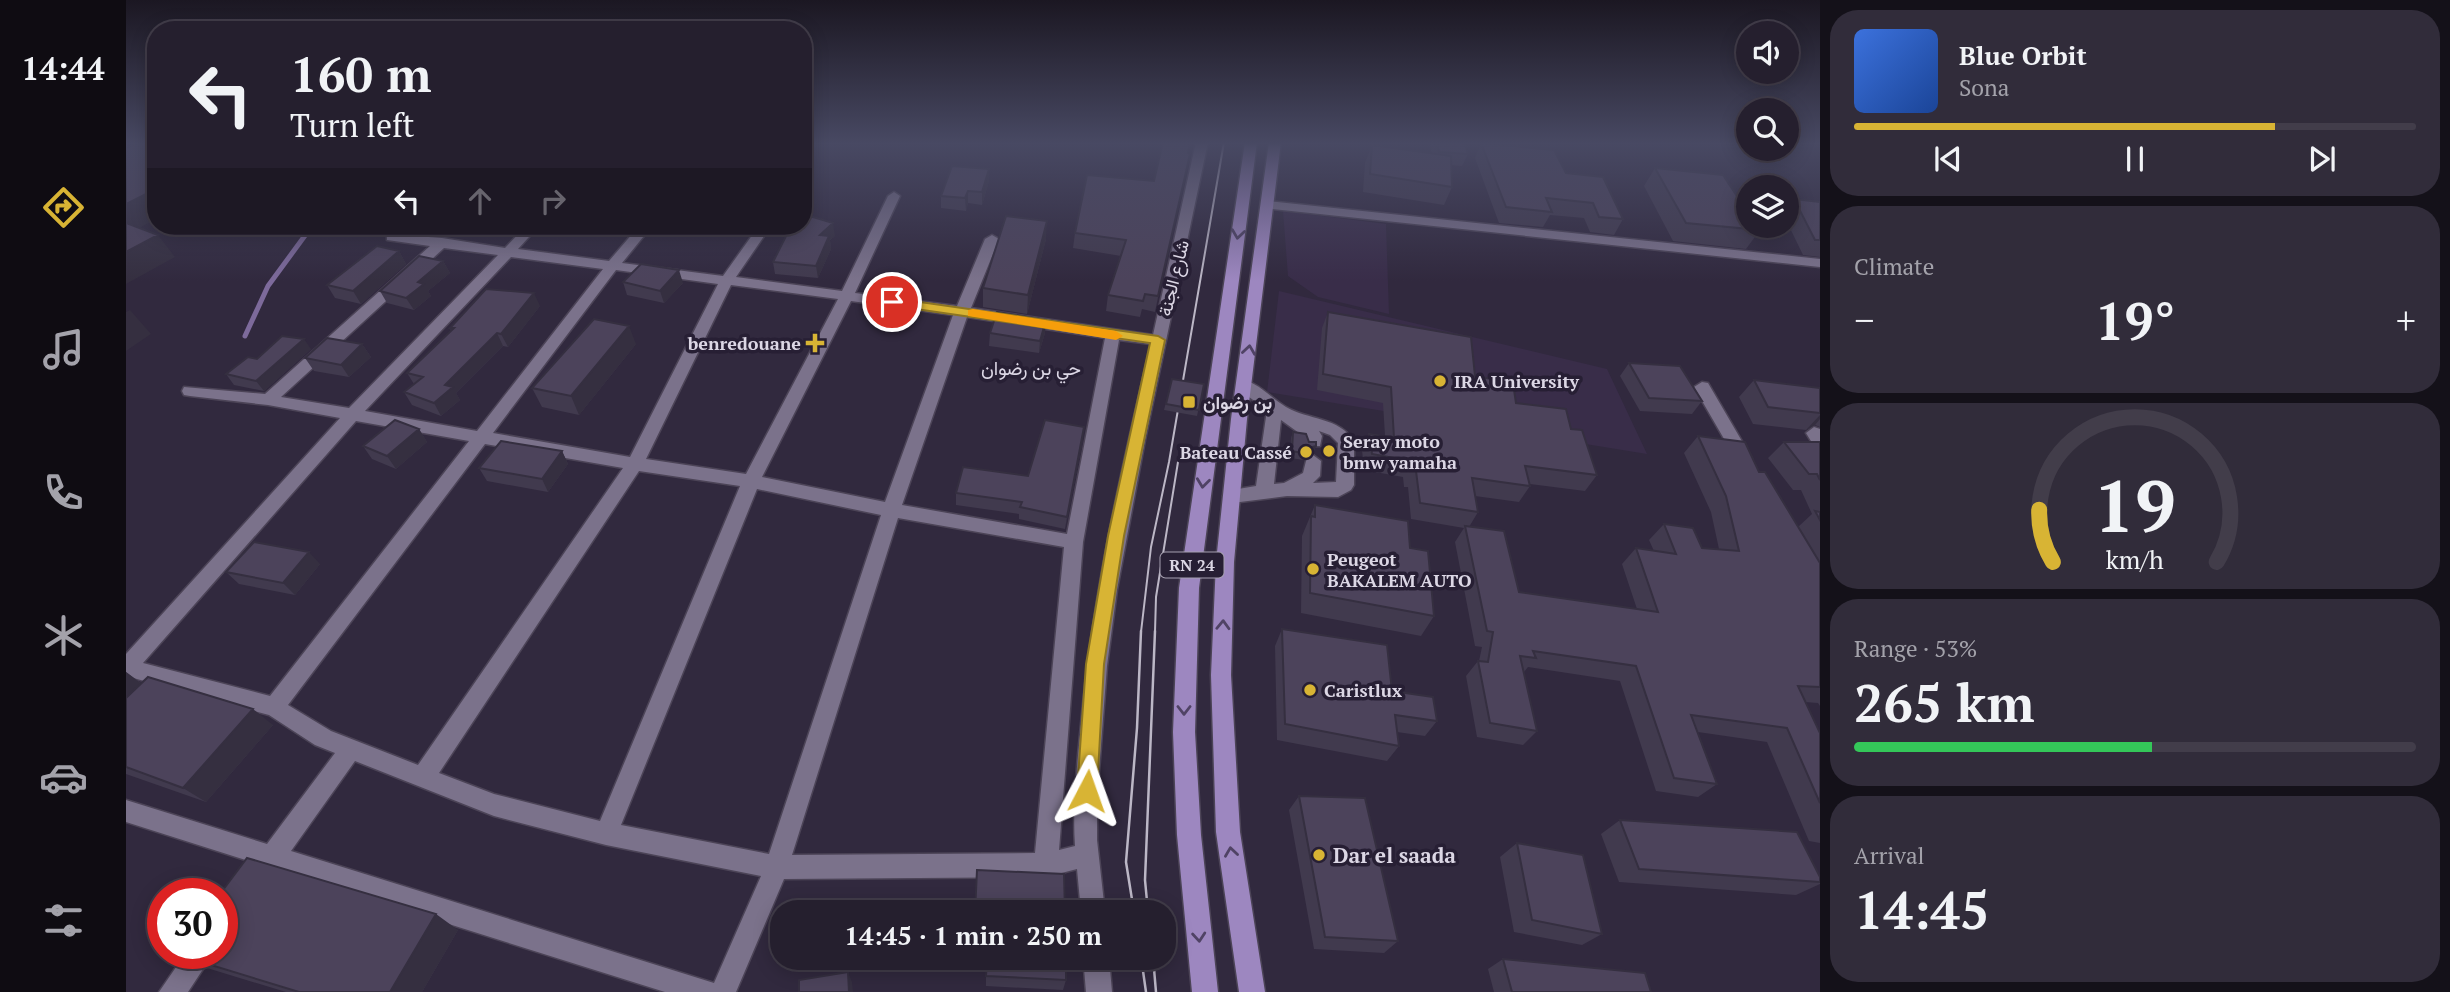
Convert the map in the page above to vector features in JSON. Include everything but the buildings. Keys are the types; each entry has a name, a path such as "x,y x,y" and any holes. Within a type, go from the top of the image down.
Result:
{"main road":[{"name":"RN 24","path":"1205,992 1189,835 1184,732 1185,663 1189,588 1245,188"},
{"name":"RN 24","path":"1252,992 1228,832 1222,675 1225,562 1268,188"}],"street":[{"name":"شارع الجنة","path":"1092,900 1085,817 1095,664 1116,536 1193,188"},
{"path":"606,834 751,481 847,296 894,196"},
{"path":"1266,205 1820,263"},
{"path":"524,235 353,414 127,667 274,707 323,738 494,805 606,834 776,867 1045,865 1088,855"},
{"path":"274,707 638,235"},
{"path":"423,777 635,464 726,279 758,235"},
{"path":"392,237 726,279 1158,340"},
{"path":"723,992 776,867 890,510 960,311 992,239"},
{"path":"268,400 442,242"},
{"path":"1045,865 1074,542 1113,335"},
{"path":"1244,385 1314,436 1314,442"},
{"path":"1702,387 1750,469"},
{"path":"190,391 268,400 635,464 751,481 890,510 1074,542"},
{"path":"1232,496 1287,489 1338,490 1345,485 1346,441 1335,431 1278,410"},
{"path":"1264,492 1278,410"},
{"path":"1287,489 1311,476 1313,461"},
{"path":"150,695 167,678"},
{"path":"255,880 351,749"},
{"path":"126,811 706,992"},
{"path":"172,992 189,969"},
{"path":"1098,970 1099,992"}],"shaded area":[{"path":"1283,211 1386,224 1389,314 1318,297 1288,276"},
{"name":"IRA University","path":"1279,291 1607,369 1647,454 1267,392"}],"waterway":[{"path":"245,336 268,286 305,235"}],"tram line":[{"path":"1141,632 1151,547 1169,462 1216,188"},
{"path":"1155,632 1156,597 1178,462"},
{"path":"1132,900 1126,862 1137,728 1141,631"},
{"path":"1147,900 1145,880 1155,631"},
{"path":"1143,970 1146,992"},
{"path":"1154,970 1156,992"}],"slow traffic":[{"path":"973,313 1116,336"}],"place":[{"name":"benredouane","path":"815,343"},
{"name":"IRA University","path":"1440,381"},
{"name":"بن رضوان","path":"1189,402"},
{"name":"Seray moto bmw yamaha","path":"1329,451"},
{"name":"Bateau Cassé","path":"1306,452"},
{"name":"Peugeot BAKALEM AUTO","path":"1313,569"},
{"name":"Caristlux","path":"1310,690"},
{"name":"Dar el saada","path":"1319,855"}],"district":[{"name":"حي بن رضوان","path":"1031,367"}],"route":[{"path":"892,302 1158,340 1116,536 1095,664 1087,791"}]}
